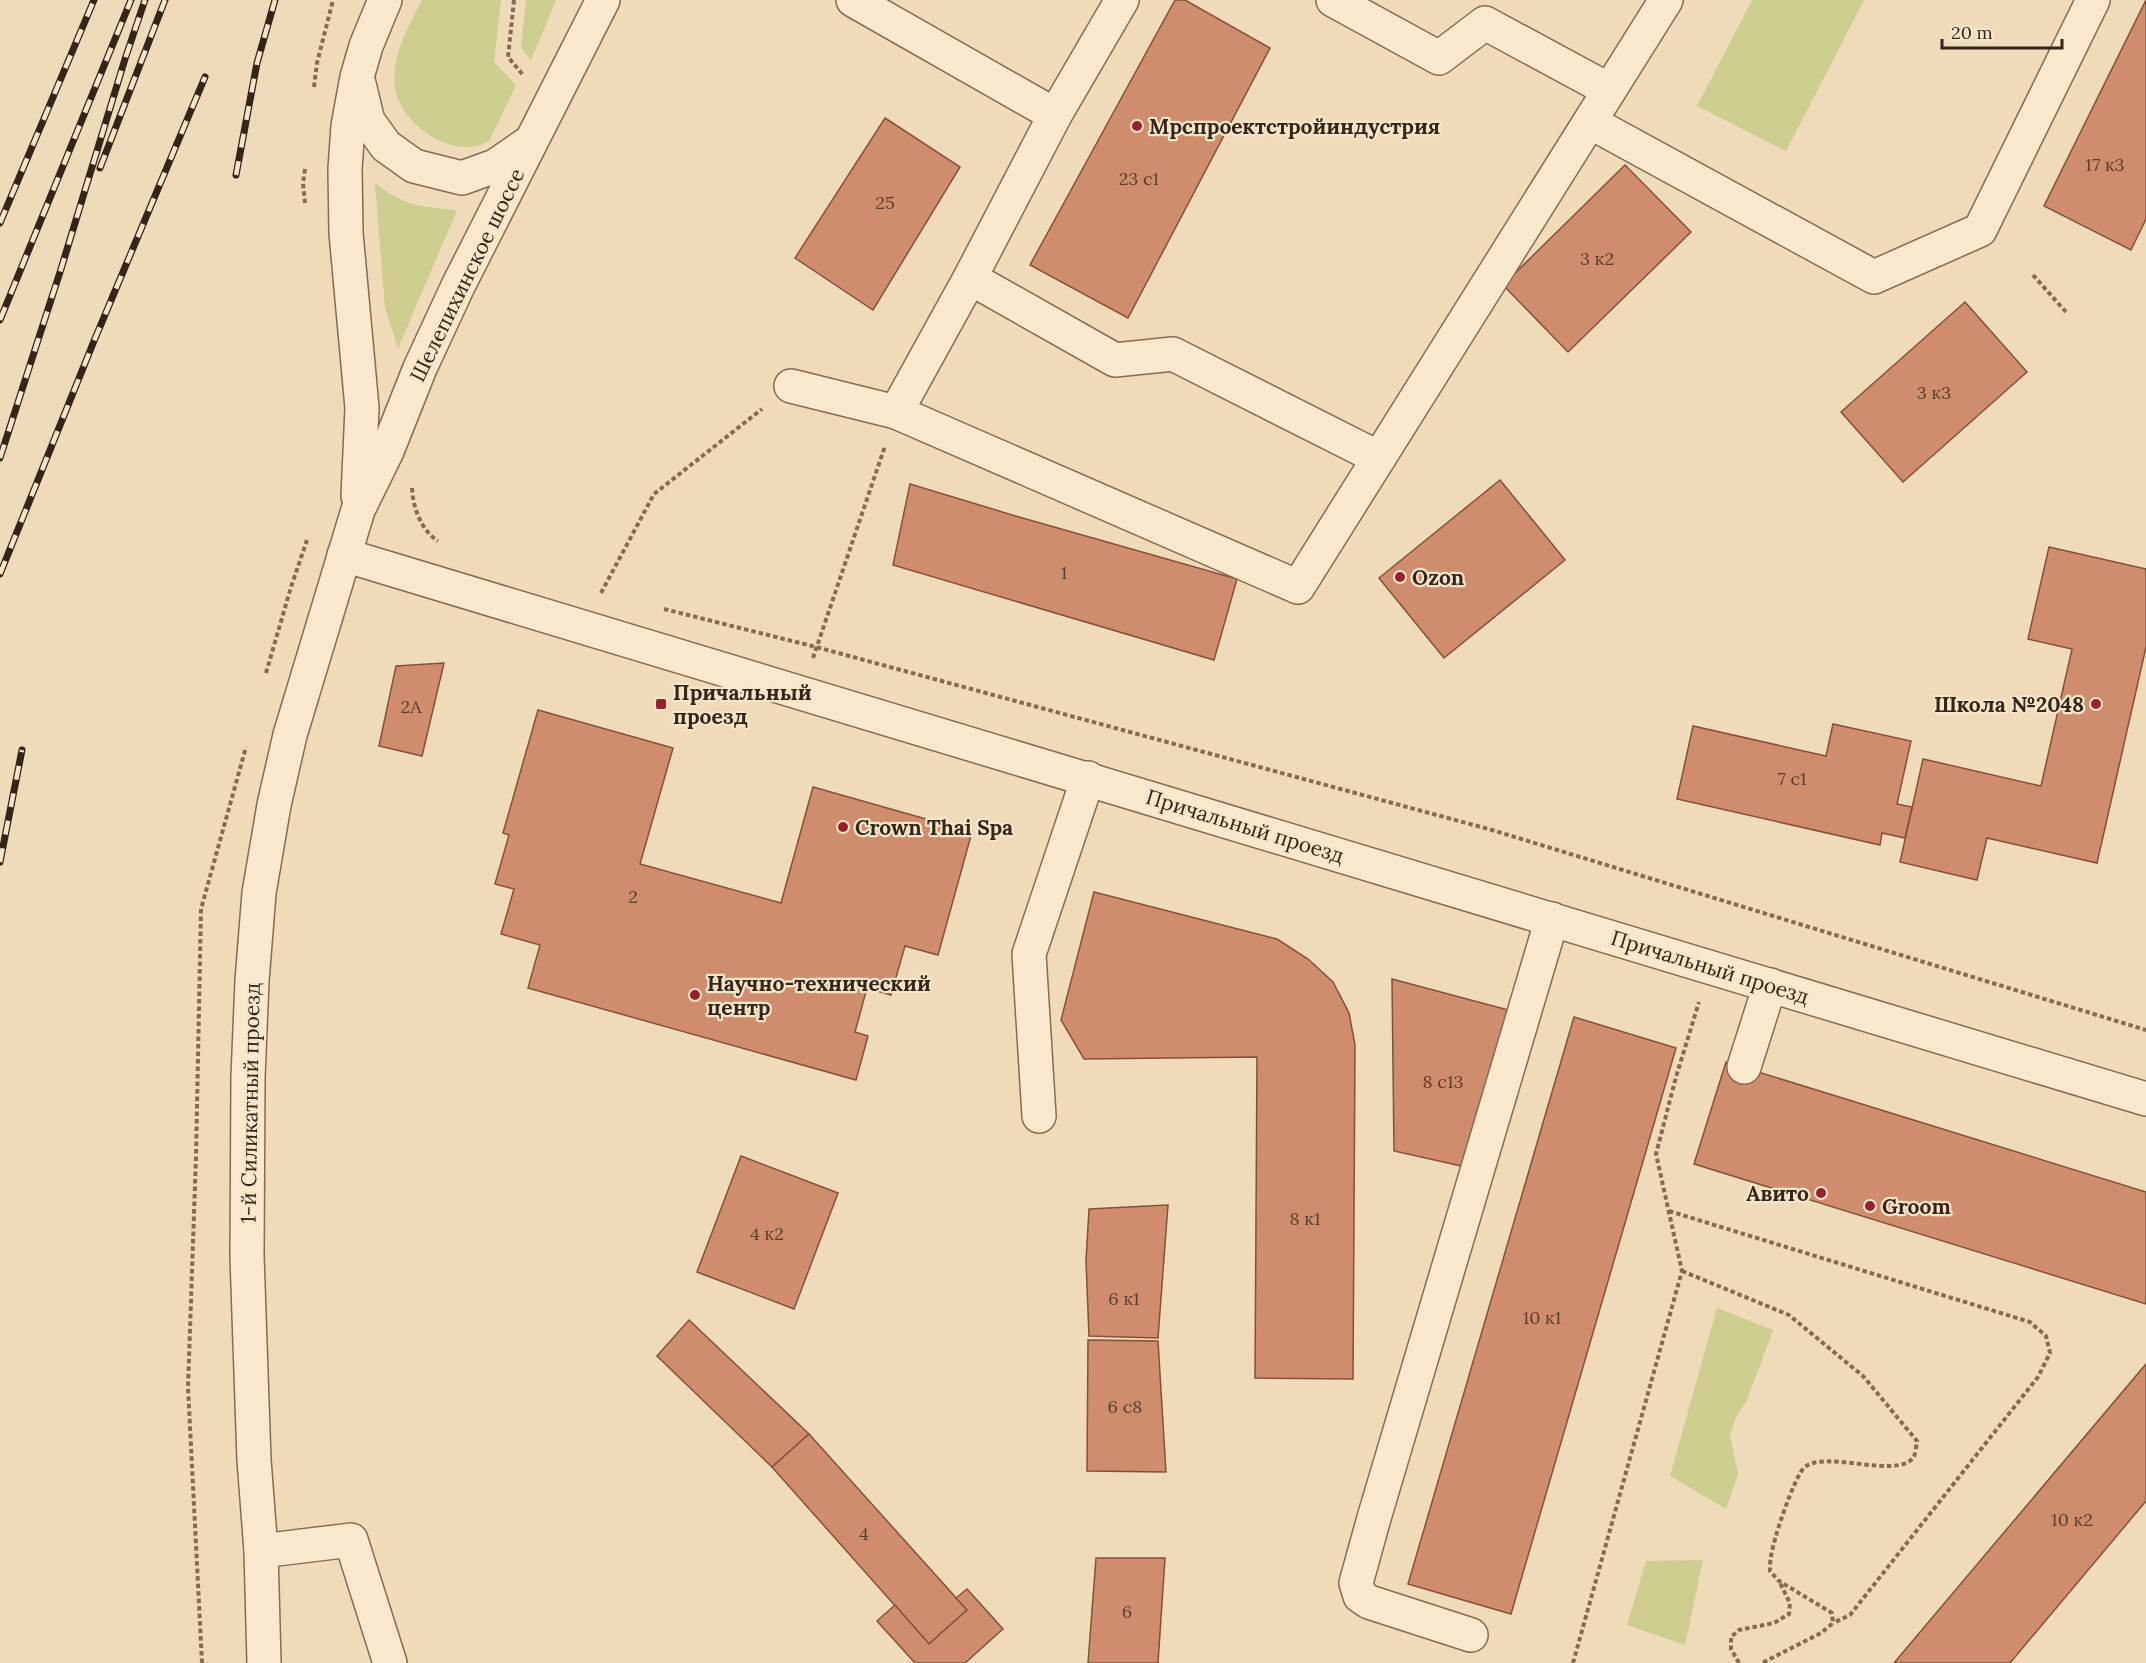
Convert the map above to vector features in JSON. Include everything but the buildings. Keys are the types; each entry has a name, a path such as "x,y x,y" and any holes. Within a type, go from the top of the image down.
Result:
{"street":[{"path":"358,510 362,408 346,233 345,190 348,126 357,77 366,46 385,0"},
{"name":"Шелепихинское шоссе","path":"344,555 358,510 387,451 420,368 458,286 603,0"},
{"path":"853,0 1055,115"},
{"path":"896,412 970,278 1055,115 1122,0"},
{"path":"1333,0 1439,58 1485,23 1609,90"},
{"path":"791,386 896,412 1298,587 1666,0"},
{"path":"1590,122 1874,277 1980,230 2092,0"},
{"path":"357,77 368,121 386,146 414,166 462,178 495,166 534,139"},
{"path":"970,278 1115,360 1173,354 1379,458"},
{"name":"Причальный проезд","path":"344,555 2146,1099"},
{"name":"1-й Силикатный проезд","path":"264,1663 247,1257 248,1077 252,981 259,893 274,805 290,735 344,555"},
{"path":"1039,1116 1029,954 1088,778"},
{"path":"1471,1635 1369,1602 1360,1596 1356,1583 1552,919"},
{"path":"1744,1067 1770,985"},
{"path":"261,1551 351,1540 390,1663"}],"path":[{"path":"514,0 508,57 526,78"},
{"path":"2033,275 2066,312"},
{"path":"612,596 600,593 654,494 791,386"},
{"path":"802,693 896,412"},
{"path":"415,480 411,490 423,527 436,540 447,544"},
{"path":"657,608 816,647 1492,830 2146,1030"},
{"path":"1573,1663 1682,1271 1656,1154 1676,1077 1710,967"},
{"path":"1669,1211 2030,1322 2046,1336 2050,1353 2038,1377 1850,1615 1833,1623 1821,1633 1762,1663"},
{"path":"1682,1271 1789,1315 1863,1376 1917,1441 1914,1457 1907,1463 1883,1466 1816,1461 1804,1467 1796,1479 1771,1556 1770,1571 1779,1581 1790,1603 1789,1614 1774,1623 1739,1630 1731,1636 1731,1649 1739,1663"},
{"path":"1779,1581 1832,1612 1833,1623"}],"green space":[{"path":"422,0 501,0 494,62 516,85 489,141 475,146 461,147 445,143 418,126 399,101 394,75 398,53"},
{"path":"526,0 556,0 531,60 521,47"},
{"path":"1752,0 1864,0 1786,151 1697,106"},
{"path":"375,183 385,191 413,204 457,210 398,348 385,308"},
{"path":"1717,1308 1773,1330 1747,1400 1736,1417 1730,1436 1738,1474 1726,1509 1670,1476"},
{"path":"1703,1560 1685,1645 1627,1625 1646,1561"}],"railway":[{"path":"0,223 94,0"},
{"path":"0,320 131,0"},
{"path":"0,458 145,0"},
{"path":"100,168 165,0"},
{"path":"236,175 257,63 275,0"},
{"path":"0,574 94,341 205,77"},
{"path":"0,862 22,750"}],"place":[{"name":"Мрспроектстройиндустрия","path":"1137,126"},
{"name":"Ozon","path":"1400,577"},
{"name":"Причальный проезд","path":"661,704"},
{"name":"Школа №2048","path":"2096,704"},
{"name":"Crown Thai Spa","path":"843,827"},
{"name":"Научно-технический центр","path":"695,995"},
{"name":"Авито","path":"1821,1193"},
{"name":"Groom","path":"1870,1206"}]}
